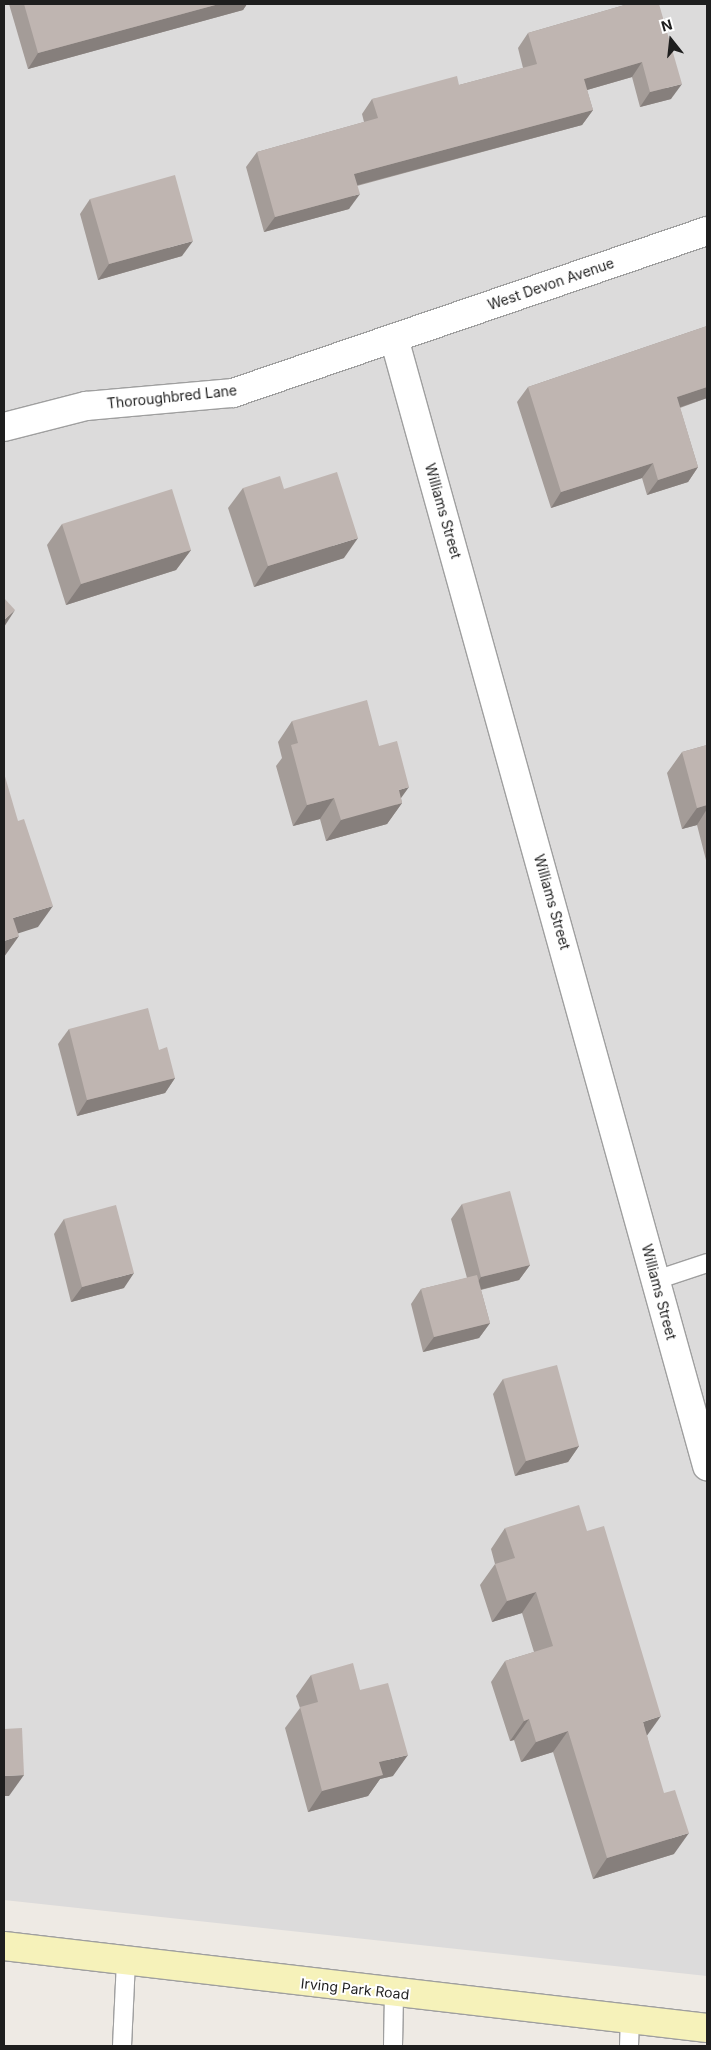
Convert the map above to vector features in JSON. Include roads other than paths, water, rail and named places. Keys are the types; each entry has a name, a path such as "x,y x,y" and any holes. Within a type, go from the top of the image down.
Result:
{"main road":[{"name":"Irving Park Road","path":"4,1946 707,2028"}],"street":[{"name":"West Devon Avenue","path":"394,338 707,231"},
{"name":"Thoroughbred Lane","path":"4,427 86,406 233,393 394,338"},
{"name":"Williams Street","path":"394,338 707,1466"}],"lane":[{"path":"656,1280 707,1263"},
{"path":"122,2046 126,1961"},
{"path":"393,2046 394,1993"},
{"path":"629,2046 630,2020"}]}
